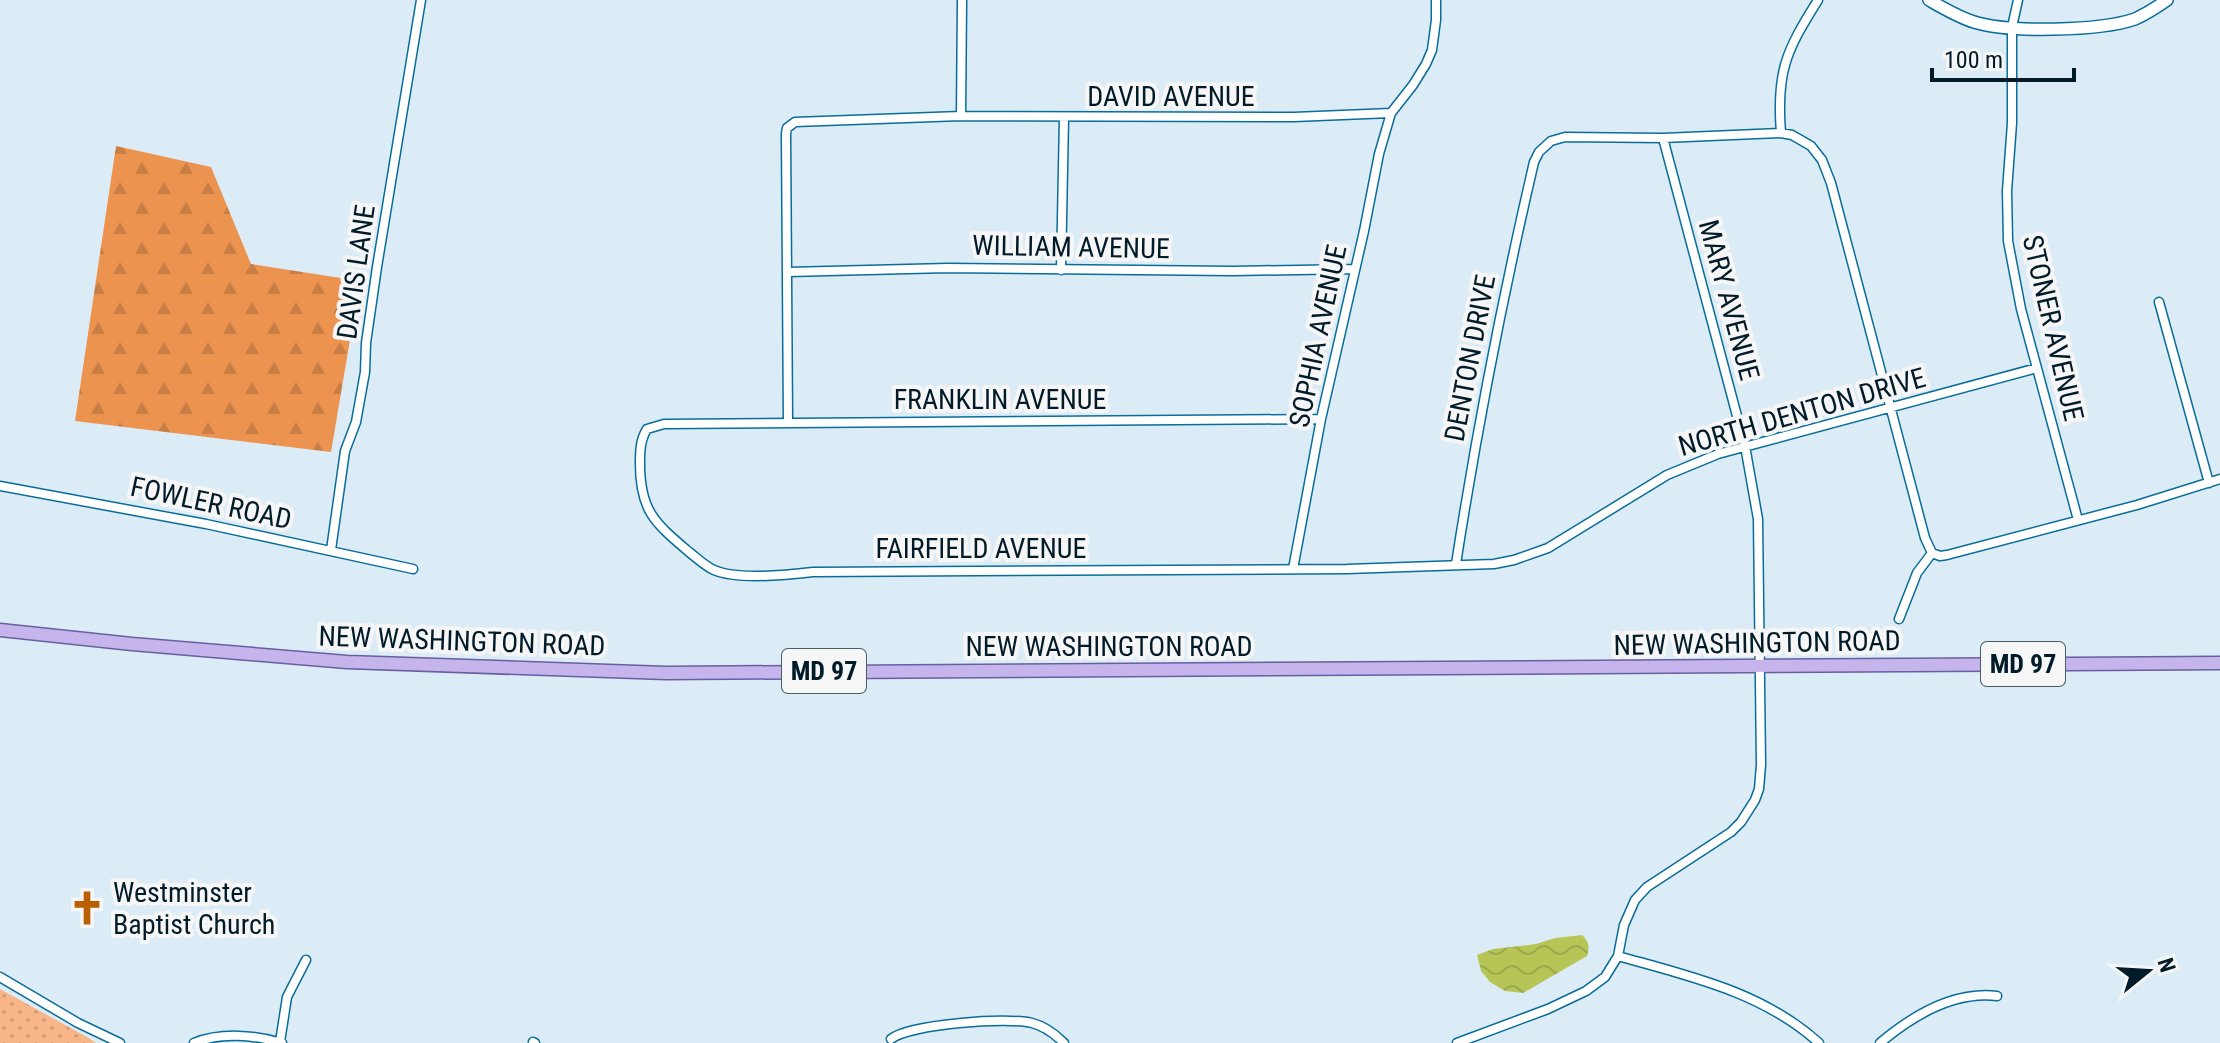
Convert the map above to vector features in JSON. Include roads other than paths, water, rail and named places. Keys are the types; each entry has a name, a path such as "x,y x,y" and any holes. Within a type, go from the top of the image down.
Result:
{"main road":[{"path":"1929,0 1973,22 2012,27 2088,28 2137,18 2167,0"},
{"name":"NEW WASHINGTON ROAD","path":"0,630 347,662 635,672 2220,663"}],"street":[{"name":"DAVIS LANE","path":"331,550 345,451 356,422 365,372 377,267 421,0"},
{"path":"961,116 962,0"},
{"path":"1391,113 1420,74 1432,50 1436,0"},
{"path":"1781,133 1778,101 1785,63 1818,0"},
{"name":"STONER AVENUE","path":"2018,0 2012,27 2008,241 2021,309 2078,520"},
{"name":"DAVID AVENUE","path":"788,272 787,128 795,122 961,116 1294,117 1391,113"},
{"name":"SOPHIA AVENUE","path":"1293,569 1321,419 1379,154 1391,113"},
{"path":"1061,270 1064,118"},
{"path":"1663,138 1781,133 1792,135 1818,153 1838,206 1925,538 1932,553 1947,555 2162,498 2220,479"},
{"name":"DENTON DRIVE","path":"1456,564 1472,458 1534,162 1539,152 1551,141 1565,137 1663,138"},
{"name":"MARY AVENUE","path":"1618,956 1624,925 1635,900 1661,877 1731,832 1755,800 1761,765 1758,519 1745,446 1663,138"},
{"name":"WILLIAM AVENUE","path":"788,272 948,268 1355,269"},
{"path":"788,272 788,422"},
{"path":"2159,302 2209,483"},
{"name":"NORTH DENTON DRIVE","path":"1456,564 1494,564 1533,554 1574,533 1667,475 1718,454 2037,368"},
{"name":"FRANKLIN AVENUE","path":"678,423 1321,419"},
{"name":"FAIRFIELD AVENUE","path":"678,423 654,426 643,435 640,450 642,497 652,516 670,535 705,565 725,573 1293,569 1456,564"},
{"name":"FOWLER ROAD","path":"0,486 100,503 413,569"},
{"path":"1899,619 1917,573 1932,553"},
{"path":"1457,1043 1548,1009 1586,991 1605,977 1618,956 1726,987 1795,1023 1819,1043"},
{"path":"194,1043 204,1039 247,1035 281,1042 287,997 306,960"},
{"path":"0,977 78,1023 120,1043"},
{"path":"1880,1043 1918,1015 1948,1002 1982,994 1997,996"},
{"path":"891,1039 900,1033 939,1026 1017,1020 1040,1026 1064,1043"}],"water":[{"path":"1582,935 1588,945 1587,956 1523,993 1505,991 1490,982 1481,971 1477,955 1493,949"}],"place":[{"name":"Westminster Baptist Church","path":"87,908"}]}
